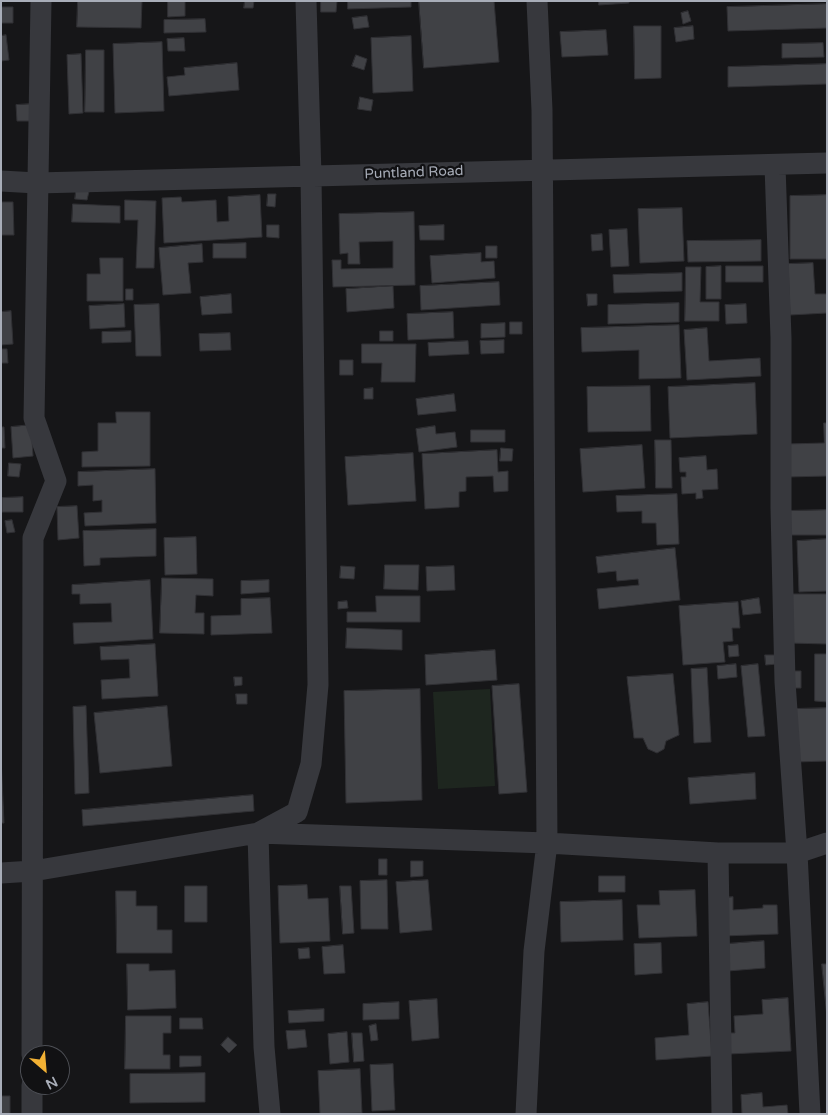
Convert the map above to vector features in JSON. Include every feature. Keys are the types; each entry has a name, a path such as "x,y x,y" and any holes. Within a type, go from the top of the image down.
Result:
{"street":[{"path":"32,1045 33,538 56,481 34,418 41,1"},
{"path":"258,833 297,812 311,764 318,685 311,176 306,1"},
{"path":"526,1114 534,951 547,843 543,170 537,1"},
{"name":"Puntland Road","path":"1,181 37,183 775,166 827,163"},
{"path":"775,166 781,338 781,508 785,682 797,853 810,1114"},
{"path":"258,833 264,1047 270,1114"},
{"path":"1,873 33,871 258,833 547,843 718,853 797,853 827,843"},
{"path":"718,853 722,1114"},
{"path":"32,1095 32,1114"}],"shaded area":[{"path":"490,689 495,786 438,789 433,692"}],"building":[{"path":"78,1 142,1 141,28 77,27"},
{"path":"168,1 185,1 185,16 168,17"},
{"path":"245,1 254,1 253,8 244,8"},
{"path":"321,1 337,1 336,12 321,12"},
{"path":"348,1 411,1 411,7 348,9"},
{"path":"419,1 494,1 499,62 424,68"},
{"path":"599,1 629,1 629,3 599,5"},
{"path":"827,4 827,28 728,31 727,7"},
{"path":"1,7 13,7 13,23 1,23"},
{"path":"688,11 691,21 683,24 681,13"},
{"path":"367,16 369,27 354,29 352,18"},
{"path":"205,19 206,32 164,33 164,20"},
{"path":"634,26 661,26 661,78 635,79"},
{"path":"693,26 694,39 676,42 674,28"},
{"path":"606,30 608,55 562,57 560,32"},
{"path":"6,35 9,60 1,61 1,36"},
{"path":"411,36 413,91 373,93 371,38"},
{"path":"184,38 185,51 168,51 167,39"},
{"path":"162,42 164,111 115,113 113,44"},
{"path":"823,43 824,57 782,58 782,44"},
{"path":"86,50 104,50 104,112 85,112"},
{"path":"81,54 83,113 69,114 67,55"},
{"path":"356,55 367,59 364,70 352,66"},
{"path":"237,63 239,90 169,96 167,77 185,75 184,68"},
{"path":"827,64 827,84 728,87 728,67"},
{"path":"360,97 373,100 371,111 358,109"},
{"path":"31,104 31,121 17,121 16,105"},
{"path":"77,185 90,187 87,200 75,199"},
{"path":"268,194 276,194 275,207 267,206"},
{"path":"260,195 262,237 164,243 162,198 181,197 182,202 216,200 217,222 229,221 228,197"},
{"path":"827,195 827,259 790,259 790,196"},
{"path":"125,200 156,201 154,268 136,268 138,220 125,220"},
{"path":"1,202 13,202 14,235 1,235"},
{"path":"73,204 120,206 120,223 72,222"},
{"path":"682,208 684,261 640,263 638,209"},
{"path":"414,212 415,285 333,287 332,260 341,260 341,269 393,268 393,241 359,242 360,264 348,264 348,253 340,254 339,214"},
{"path":"267,225 279,225 279,238 267,237"},
{"path":"444,225 444,240 420,240 419,226"},
{"path":"627,229 629,266 611,267 609,230"},
{"path":"602,234 603,250 592,251 591,235"},
{"path":"761,240 761,261 688,262 687,241"},
{"path":"246,243 246,258 213,258 213,244"},
{"path":"202,244 203,262 188,263 191,293 163,295 159,248"},
{"path":"486,246 497,246 497,258 486,258"},
{"path":"481,253 481,262 494,261 495,278 432,283 430,256"},
{"path":"100,258 123,258 123,301 87,301 87,274 100,274"},
{"path":"813,263 815,294 827,294 827,313 790,315 788,264"},
{"path":"721,266 721,299 706,299 706,267"},
{"path":"726,266 763,266 763,282 726,282"},
{"path":"686,267 701,267 700,302 719,302 719,321 685,321"},
{"path":"682,273 682,291 614,293 613,275"},
{"path":"499,282 500,305 421,310 420,286"},
{"path":"393,286 394,308 347,312 346,289"},
{"path":"126,289 133,289 133,300 126,300"},
{"path":"231,294 232,313 202,315 200,297"},
{"path":"587,294 597,294 597,305 588,306"},
{"path":"679,303 679,322 608,324 608,305"},
{"path":"124,304 125,327 90,329 89,306"},
{"path":"159,304 161,356 136,356 134,305"},
{"path":"746,304 747,323 726,324 725,305"},
{"path":"11,311 13,344 1,345 1,312"},
{"path":"453,312 454,338 408,340 407,314"},
{"path":"510,322 522,322 522,334 510,334"},
{"path":"505,323 505,337 481,338 481,324"},
{"path":"679,325 681,378 639,379 639,350 582,352 581,328"},
{"path":"707,328 709,361 760,358 761,376 687,380 684,330"},
{"path":"131,331 131,342 102,343 102,332"},
{"path":"380,331 393,331 393,341 380,341"},
{"path":"230,333 231,350 200,351 199,334"},
{"path":"504,340 504,353 481,354 480,341"},
{"path":"468,341 469,354 429,356 428,343"},
{"path":"362,344 416,344 415,382 381,382 382,363 362,363"},
{"path":"1,349 7,349 8,363 1,363"},
{"path":"340,360 353,360 353,375 340,375"},
{"path":"755,383 757,434 670,438 668,387"},
{"path":"650,386 651,431 588,432 587,387"},
{"path":"373,388 373,399 364,399 364,389"},
{"path":"454,394 456,411 418,415 416,399"},
{"path":"116,412 150,412 150,466 82,467 82,452 98,451 98,423 116,423"},
{"path":"824,423 827,423 827,476 787,477 787,444 824,443"},
{"path":"31,425 33,456 13,458 11,427"},
{"path":"435,426 436,434 455,432 457,447 419,452 416,429"},
{"path":"1,427 4,427 5,448 1,448"},
{"path":"471,430 505,430 505,442 471,442"},
{"path":"655,440 671,440 672,488 656,488"},
{"path":"642,445 645,488 583,492 580,449"},
{"path":"501,448 513,449 512,461 500,461"},
{"path":"497,450 498,472 508,471 508,491 494,492 493,476 466,477 466,491 459,492 459,507 425,509 422,454"},
{"path":"413,453 416,501 348,505 345,457"},
{"path":"706,456 707,470 717,469 718,489 702,490 703,498 696,499 696,493 682,494 681,477 686,477 686,472 680,472 679,458"},
{"path":"9,463 21,464 19,477 8,476"},
{"path":"155,469 156,523 85,526 84,513 102,512 102,500 93,501 93,485 78,486 78,472"},
{"path":"677,494 679,544 657,545 656,523 642,523 642,511 617,512 616,496"},
{"path":"23,497 23,512 2,512 2,498"},
{"path":"77,506 79,538 58,540 57,507"},
{"path":"827,510 827,535 786,535 785,511"},
{"path":"12,520 15,532 7,533 5,521"},
{"path":"156,529 156,556 100,558 100,565 84,566 83,531"},
{"path":"196,537 197,574 165,575 164,538"},
{"path":"827,539 827,591 799,592 797,541"},
{"path":"675,548 680,600 599,609 597,589 639,585 638,579 617,581 616,571 598,573 596,557"},
{"path":"385,565 419,565 418,590 384,589"},
{"path":"341,566 355,567 354,579 340,578"},
{"path":"454,566 455,590 427,591 426,567"},
{"path":"162,578 213,579 213,596 196,595 195,613 204,613 204,634 160,633"},
{"path":"150,580 153,639 74,644 73,623 112,622 111,603 80,604 80,594 72,594 72,585"},
{"path":"269,580 269,592 241,594 241,581"},
{"path":"789,594 827,594 827,644 788,643"},
{"path":"376,596 420,596 420,622 347,622 347,612 376,612"},
{"path":"270,598 272,633 211,635 211,616 241,615 241,599"},
{"path":"759,598 761,613 743,615 741,601"},
{"path":"347,601 348,608 338,609 338,602"},
{"path":"738,602 740,628 732,628 733,641 723,642 725,662 683,665 679,606"},
{"path":"347,628 402,630 402,650 346,648"},
{"path":"155,644 158,696 102,699 101,680 130,678 129,659 101,660 100,647"},
{"path":"738,645 739,656 729,657 728,646"},
{"path":"495,650 497,680 426,685 425,655"},
{"path":"815,654 827,654 827,702 815,701"},
{"path":"765,655 776,655 777,664 766,665"},
{"path":"736,664 737,677 718,679 717,666"},
{"path":"758,664 765,736 748,737 741,666"},
{"path":"707,668 711,742 694,743 691,669"},
{"path":"791,671 801,671 801,688 791,688"},
{"path":"673,674 679,735 666,741 664,749 657,753 648,749 643,738 634,738 627,677"},
{"path":"234,677 242,677 242,685 235,686"},
{"path":"519,684 527,792 499,794 492,686"},
{"path":"420,689 422,800 346,803 344,691"},
{"path":"236,694 247,694 247,704 237,704"},
{"path":"86,706 89,793 75,794 73,707"},
{"path":"167,706 172,766 100,773 94,713"},
{"path":"827,708 827,761 796,762 794,709"},
{"path":"1,757 4,823 1,823"},
{"path":"755,773 756,799 690,804 688,778"},
{"path":"253,795 254,811 83,826 82,810"},
{"path":"379,859 387,859 387,875 379,875"},
{"path":"411,861 423,861 423,876 411,877"},
{"path":"599,876 625,876 625,892 599,892"},
{"path":"387,880 388,929 361,929 360,881"},
{"path":"428,880 432,930 400,933 396,882"},
{"path":"307,885 308,899 328,898 330,941 280,943 278,886"},
{"path":"185,886 207,886 207,922 185,922"},
{"path":"340,886 351,886 354,933 343,934"},
{"path":"695,890 697,936 639,938 637,905 660,905 659,891"},
{"path":"116,891 136,891 136,906 157,906 157,930 172,930 172,953 117,953"},
{"path":"733,897 733,910 763,908 763,905 777,905 778,934 723,936 721,898"},
{"path":"622,900 623,940 561,942 560,902"},
{"path":"764,941 765,968 728,971 726,944"},
{"path":"661,943 662,973 635,975 634,944"},
{"path":"343,945 345,973 324,974 322,947"},
{"path":"309,948 310,958 299,959 298,949"},
{"path":"127,964 149,964 149,971 175,970 176,1008 128,1010"},
{"path":"822,964 827,964 827,1017"},
{"path":"788,998 791,1051 729,1054 728,1033 735,1033 734,1016 763,1014 762,1000"},
{"path":"437,999 439,1038 412,1041 409,1001"},
{"path":"399,1002 399,1019 363,1020 363,1004"},
{"path":"708,1002 712,1056 656,1060 655,1038 689,1035 687,1004"},
{"path":"324,1009 324,1021 289,1023 288,1011"},
{"path":"126,1016 171,1016 171,1033 163,1033 163,1055 170,1055 170,1069 125,1069"},
{"path":"180,1018 202,1018 203,1029 180,1029"},
{"path":"376,1024 378,1040 371,1041 369,1026"},
{"path":"305,1030 307,1047 288,1049 286,1031"},
{"path":"347,1032 349,1062 330,1064 328,1034"},
{"path":"352,1033 362,1033 364,1061 354,1062"},
{"path":"228,1037 237,1045 229,1053 221,1045"},
{"path":"180,1056 201,1056 201,1066 180,1067"},
{"path":"393,1064 395,1110 372,1111 370,1065"},
{"path":"360,1069 362,1113 320,1114 318,1071"},
{"path":"205,1073 205,1102 130,1103 130,1074"},
{"path":"762,1093 763,1107 787,1105 788,1114 742,1114 741,1095"},
{"path":"1,1096 10,1096 10,1114 1,1114"}]}
